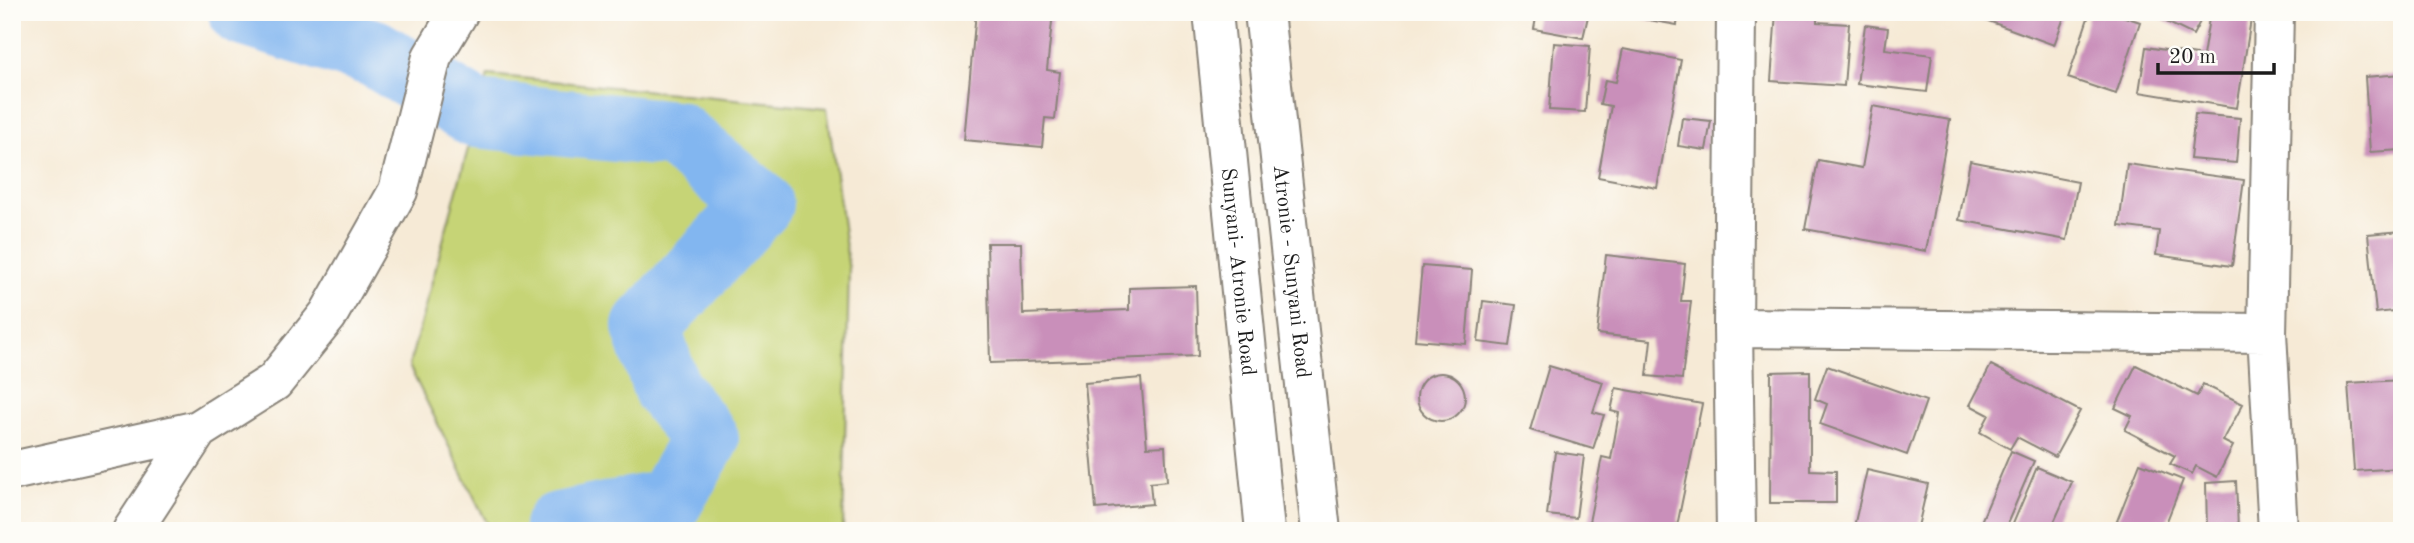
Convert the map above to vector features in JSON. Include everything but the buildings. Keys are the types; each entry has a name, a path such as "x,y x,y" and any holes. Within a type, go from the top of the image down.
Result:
{"main road":[{"path":"12,471 198,430 274,383 328,315 398,191 432,57 458,12"},
{"name":"Sunyani- Atronie Road","path":"1213,12 1265,531"},
{"name":"Atronie - Sunyani Road","path":"1264,12 1321,531"},
{"path":"1736,12 1733,328 1736,531"},
{"path":"2274,12 2267,333 2278,531"},
{"path":"1733,328 2267,333"},
{"path":"131,531 198,430"}],"green space":[{"path":"488,75 827,108 849,270 843,531 491,531 409,366"}],"waterway":[{"path":"242,12 374,53 475,114 675,134 759,204 646,327 667,389 705,439 668,503 558,526 561,531"}]}
